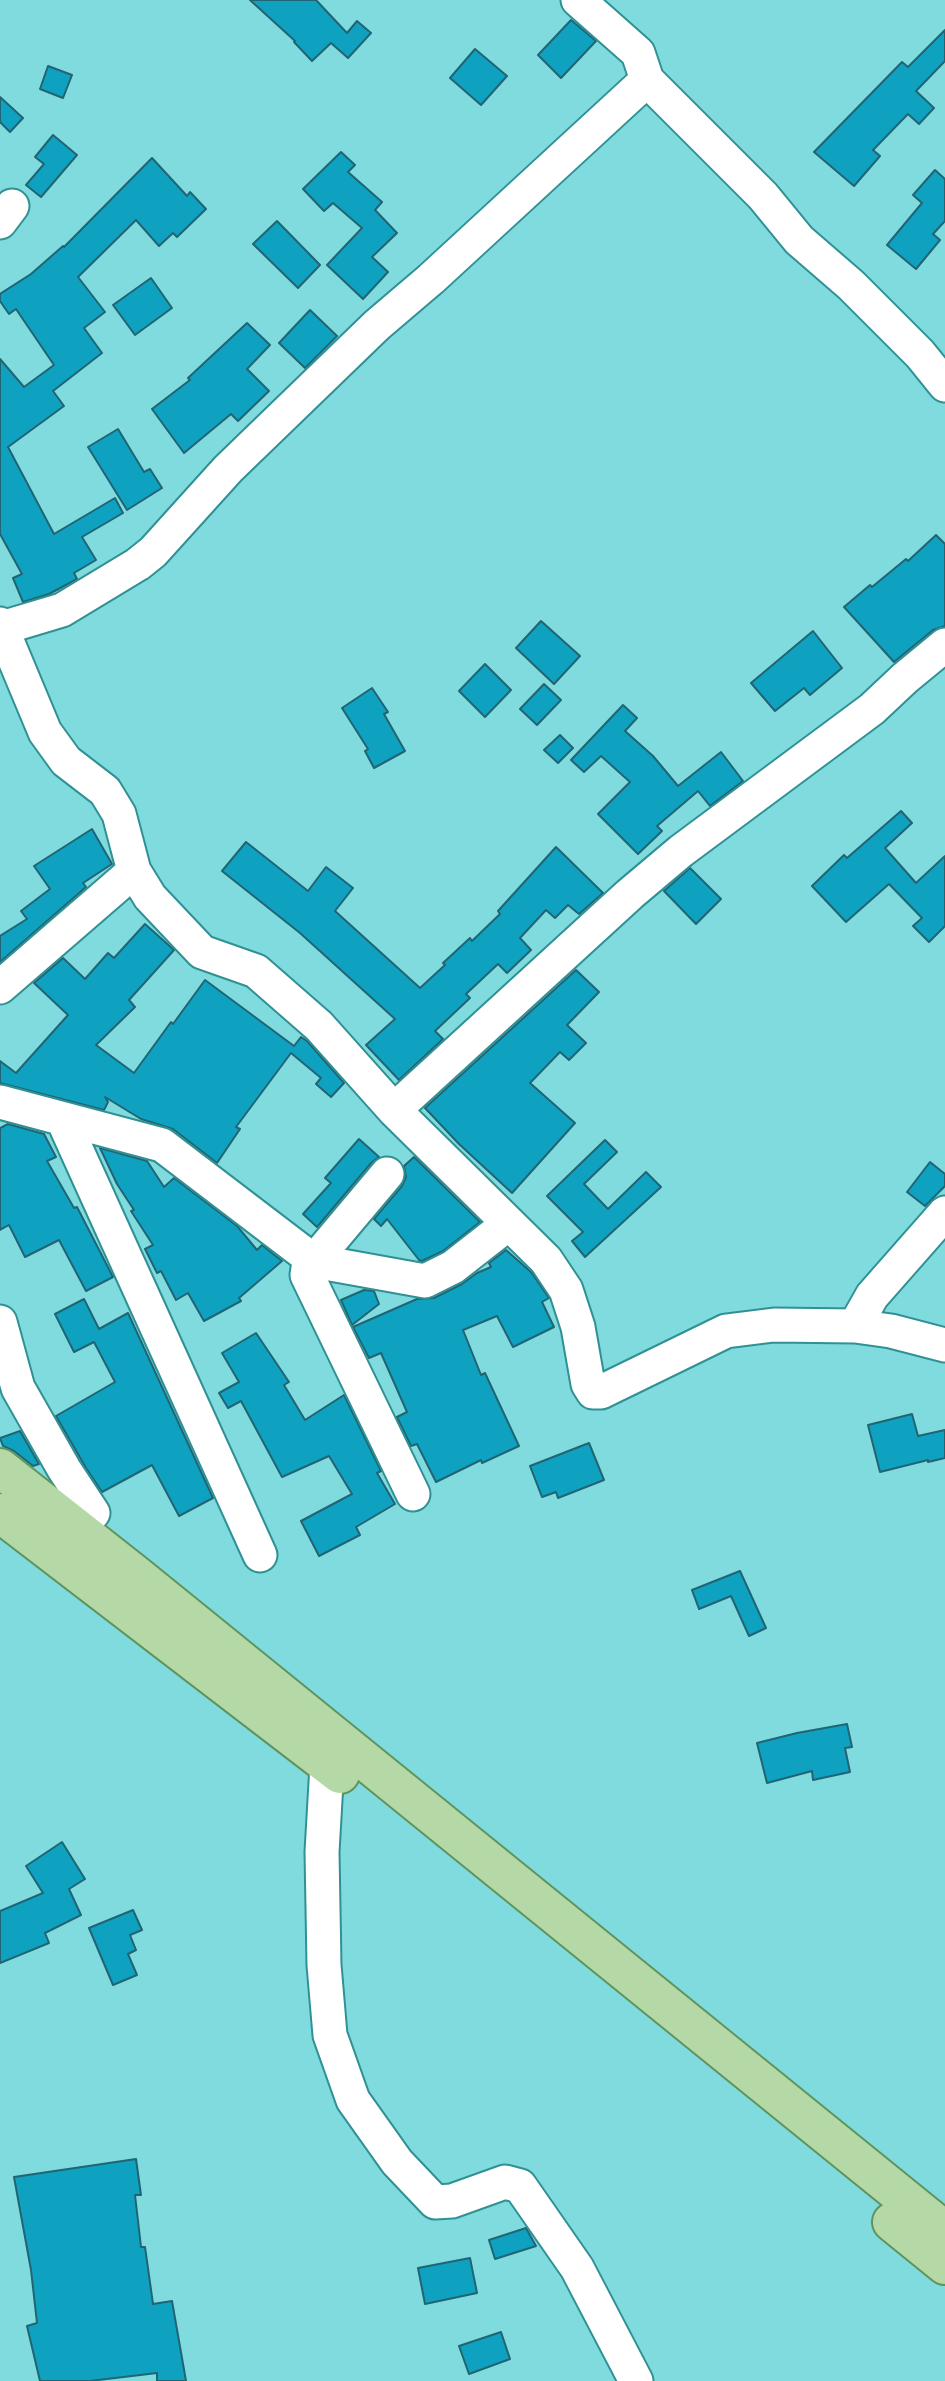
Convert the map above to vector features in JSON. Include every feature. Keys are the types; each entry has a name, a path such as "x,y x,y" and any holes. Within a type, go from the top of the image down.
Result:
{"main road":[{"path":"0,1468 945,2231"},
{"path":"0,1513 327,1765 945,2265"}],"street":[{"path":"578,0 638,53 647,80 763,196 799,240 850,285 945,384"},
{"path":"647,80 431,279 377,325 228,469 153,552 62,610 1,626 45,732 66,761 105,791 118,814 134,871 150,897 202,952 256,971 319,1026 394,1110 546,1260 562,1283 578,1327 588,1384 593,1392 601,1392 726,1331 774,1325 855,1326 891,1331 945,1346"},
{"path":"394,1110 630,894 681,851 872,709 945,645"},
{"path":"0,987 134,871"},
{"path":"0,1102 162,1145 314,1261 425,1281 453,1267 508,1224"},
{"path":"63,1120 260,1555"},
{"path":"387,1174 308,1268 307,1275 413,1494"},
{"path":"855,1326 872,1296 945,1213"},
{"path":"0,1322 19,1388 64,1469 93,1513"},
{"path":"327,1765 322,1852 324,1965 330,2035 353,2100 397,2162 435,2202 452,2201 505,2182 520,2186 577,2268 636,2381"}],"building":[{"path":"250,0 316,0 347,33 357,21 371,33 348,58 331,43 312,61 295,41"},
{"path":"571,20 596,41 561,78 538,55"},
{"path":"945,30 945,61 916,91 934,108 919,124 908,114 873,150 880,156 854,186 814,152 902,62 908,67"},
{"path":"475,49 507,76 481,105 450,78"},
{"path":"48,66 72,75 63,98 40,89"},
{"path":"0,97 23,118 10,132 0,122"},
{"path":"53,135 77,155 41,197 26,185 44,164 35,157"},
{"path":"341,152 355,165 348,172 382,202 375,210 397,233 372,257 388,272 363,299 327,265 362,228 333,203 324,211 303,189"},
{"path":"152,158 187,196 190,192 206,209 177,237 173,233 159,246 136,220 78,277 105,312 84,328 102,353 53,391 64,406 8,447 54,534 115,498 123,513 82,537 96,560 74,573 77,579 49,594 23,602 13,578 22,574 0,534 0,359 24,387 54,365 16,309 9,314 0,301 0,294 31,274 64,247"},
{"path":"935,170 945,179 945,221 933,234 940,240 916,269 887,245 922,203 913,195"},
{"path":"277,221 320,265 298,288 253,244"},
{"path":"151,278 172,308 135,335 113,305"},
{"path":"310,310 337,336 305,368 279,343"},
{"path":"247,323 270,345 247,369 269,391 238,421 231,414 184,453 152,409 190,380 188,378"},
{"path":"118,429 144,472 150,469 162,488 127,510 88,447"},
{"path":"936,535 945,544 945,626 933,630 894,662 844,607 906,559 908,561"},
{"path":"541,621 580,656 554,684 516,648"},
{"path":"813,631 842,668 810,695 804,688 775,711 751,683"},
{"path":"485,664 511,690 485,717 459,691"},
{"path":"544,684 561,700 537,725 520,709"},
{"path":"372,688 388,712 384,714 405,751 374,768 365,751 368,749 342,708"},
{"path":"623,705 637,718 625,731 653,756 678,786 721,752 743,781 710,806 698,791 657,826 662,831 638,854 598,814 630,782 601,756 584,772 571,760"},
{"path":"560,735 573,748 558,763 544,750"},
{"path":"901,811 912,823 885,848 916,883 945,856 945,926 929,942 913,926 922,918 889,884 846,922 812,886 844,855 847,858"},
{"path":"92,829 112,864 83,883 86,887 0,962 0,936 27,919 21,911 50,889 34,866"},
{"path":"246,842 308,891 326,867 353,888 335,911 420,988 470,938 472,941 500,914 498,911 556,847 603,893 579,914 568,905 555,918 546,910 520,938 531,950 507,973 498,964 466,994 470,998 435,1031 443,1039 399,1080 366,1045 395,1019 300,933 222,871"},
{"path":"690,868 721,899 696,924 664,891"},
{"path":"145,924 174,950 129,1000 135,1007 96,1045 134,1073 205,980 294,1046 301,1037 307,1041 344,1083 331,1097 316,1084 321,1078 291,1053 236,1127 240,1129 217,1163 173,1129 141,1119 105,1097 108,1102 104,1110 0,1083 0,1061 16,1073 68,1015 34,983 63,958 85,979 108,953 114,958"},
{"path":"576,970 599,992 567,1025 586,1043 569,1060 560,1052 530,1083 575,1123 512,1193 425,1108"},
{"path":"8,1124 44,1134 56,1157 47,1161 74,1208 77,1207 113,1277 86,1291 59,1240 25,1257 9,1225 0,1230 0,1128"},
{"path":"359,1139 379,1157 317,1227 303,1214 331,1183 325,1178"},
{"path":"605,1140 617,1152 584,1184 608,1209 646,1172 661,1187 585,1257 572,1241 583,1232 547,1196"},
{"path":"100,1148 147,1161 164,1187 174,1178 237,1226 257,1250 262,1245 282,1261 239,1298 241,1301 204,1321 188,1293 176,1300 161,1271 157,1273 145,1249 153,1245 131,1211 134,1210 117,1184"},
{"path":"414,1157 480,1222 443,1251 422,1261 387,1219 381,1226 374,1219 402,1186 406,1177 404,1166"},
{"path":"930,1162 945,1174 945,1186 925,1206 907,1192"},
{"path":"506,1250 531,1272 549,1298 542,1302 554,1327 513,1347 497,1316 463,1330 481,1375 485,1373 519,1446 482,1463 481,1460 436,1482 417,1444 411,1446 397,1417 407,1412 381,1353 369,1358 353,1327 417,1299 434,1298 462,1284 491,1267 489,1263"},
{"path":"364,1290 374,1291 379,1304 352,1325 341,1300"},
{"path":"84,1299 99,1329 128,1313 213,1498 179,1516 152,1465 102,1492 86,1468 56,1416 115,1382 94,1342 74,1352 55,1314"},
{"path":"256,1333 289,1382 284,1385 305,1420 344,1395 381,1471 377,1473 395,1504 356,1527 360,1535 319,1556 301,1521 352,1494 329,1456 282,1477 241,1401 228,1408 219,1393 239,1382 222,1353"},
{"path":"912,1414 918,1436 945,1430 945,1458 880,1472 868,1425"},
{"path":"20,1431 39,1464 33,1466 3,1446 0,1438"},
{"path":"589,1443 604,1480 558,1498 556,1492 542,1497 530,1466"},
{"path":"740,1571 766,1628 749,1636 731,1596 699,1609 692,1590"},
{"path":"847,1724 852,1747 845,1748 850,1772 813,1780 812,1771 767,1783 757,1743"},
{"path":"62,1842 85,1879 69,1889 81,1915 45,1933 49,1943 0,1963 0,1911 43,1893 26,1866"},
{"path":"133,1910 142,1930 130,1935 136,1950 128,1954 137,1975 113,1985 89,1928"},
{"path":"136,2159 141,2195 135,2195 141,2247 145,2247 153,2304 172,2301 186,2381 157,2381 157,2373 90,2381 40,2381 27,2326 37,2323 31,2270 14,2177"},
{"path":"526,2228 536,2246 495,2259 489,2240"},
{"path":"470,2258 477,2293 425,2304 418,2268"},
{"path":"501,2332 510,2359 469,2374 459,2346"}]}
